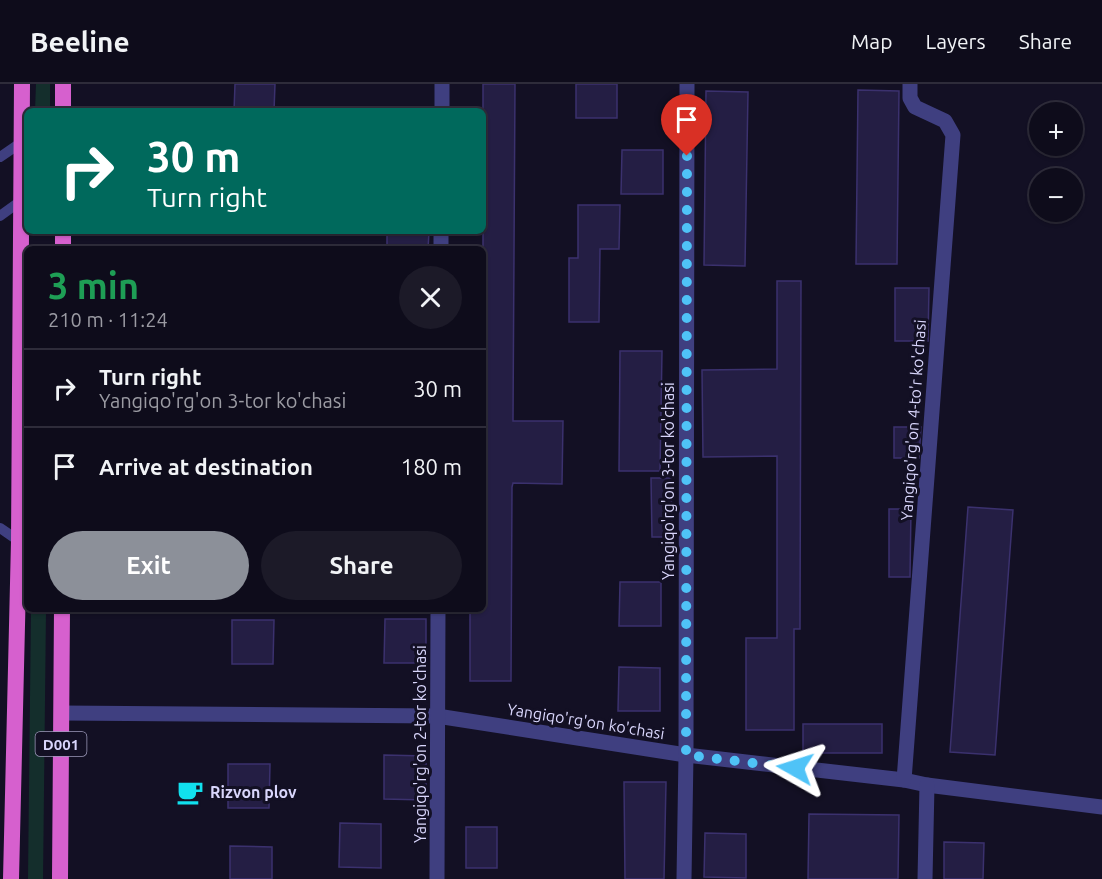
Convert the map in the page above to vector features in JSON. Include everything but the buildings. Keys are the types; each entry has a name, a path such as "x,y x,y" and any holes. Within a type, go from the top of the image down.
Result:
{"highway":[{"name":"D001","path":"11,879 19,541 22,84"},
{"path":"63,84 63,108"},
{"name":"D001","path":"60,879 62,612"}],"street":[{"path":"442,84 442,108"},
{"name":"Yangiqo'rg'on 3-tor ko'chasi","path":"684,879 687,84"},
{"name":"Yangiqo'rg'on 4-to'r ko'chasi","path":"903,780 953,135 945,121 915,107 910,98 910,84"},
{"name":"Yangiqo'rg'on 2-tor ko'chasi","path":"437,879 438,612"},
{"name":"Yangiqo'rg'on ko'chasi","path":"62,713 437,716 686,755 903,780 1102,807"},
{"path":"925,879 927,785"}],"lane":[{"path":"0,157 22,142"},
{"path":"0,216 22,200"},
{"path":"0,528 19,541"}],"green space":[{"path":"36,84 50,84 50,108 35,108"},
{"path":"31,612 46,612 43,879 28,879"}],"place":[{"name":"Rizvon plov","path":"190,792"}],"route":[{"path":"687,156 686,755 795,768"}]}
